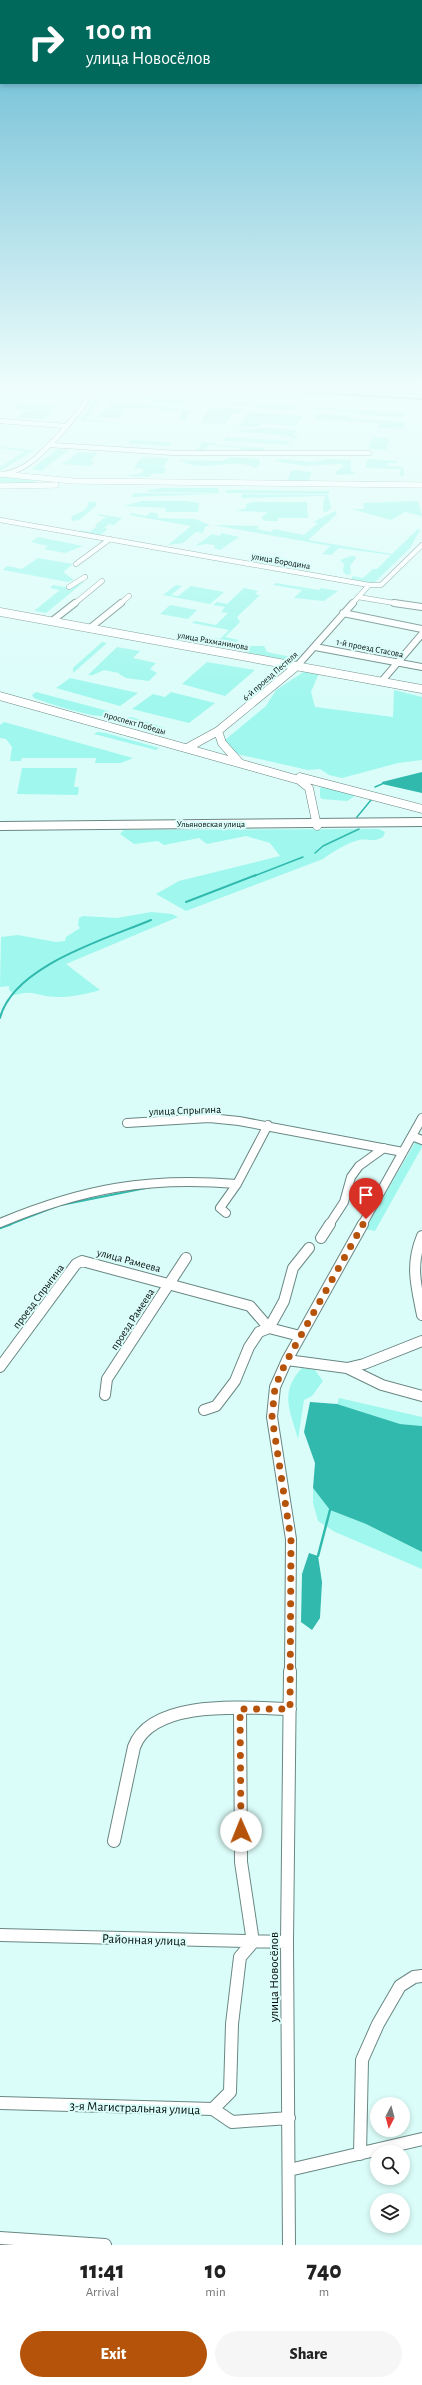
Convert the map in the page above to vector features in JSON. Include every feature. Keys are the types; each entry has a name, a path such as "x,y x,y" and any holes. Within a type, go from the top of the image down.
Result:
{"highway":[{"name":"Ульяновская улица","path":"0,827 289,824 316,822"},
{"name":"Ульяновская улица","path":"0,827 316,822 422,824"}],"main road":[{"name":"улица Рахманинова","path":"0,612 422,689"},
{"name":"6-й проезд Пестеля","path":"187,748 218,731 297,666"},
{"name":"проспект Победы","path":"0,696 300,780 306,784 310,791"},
{"path":"218,731 222,743 239,762"},
{"name":"проспект Победы","path":"264,769 422,810"},
{"path":"316,822 310,791 313,783 322,783"}],"street":[{"name":"улица Бородина","path":"0,520 369,585 381,585 422,545"},
{"path":"76,564 110,539"},
{"path":"70,587 85,577"},
{"path":"52,621 102,581"},
{"name":"6-й проезд Пестеля","path":"297,666 369,585"},
{"path":"90,628 129,596"},
{"path":"358,597 422,607"},
{"path":"343,613 422,629"},
{"path":"381,682 422,634"},
{"path":"413,645 422,647"},
{"name":"1-й проезд Стасова","path":"315,647 422,666"},
{"name":"улица Спрыгина","path":"127,1123 209,1118 268,1125 403,1152"},
{"name":"улица Новосёлов","path":"289,2245 288,1942 291,1540 272,1417 275,1387 300,1336 403,1152 417,1138 422,1118"},
{"path":"226,1213 220,1208 238,1184 268,1125"},
{"path":"320,1238 344,1202 351,1177 355,1171 371,1156 384,1148"},
{"path":"0,1223 34,1208 106,1187 158,1180 193,1180 238,1184"},
{"path":"422,1236 415,1253 416,1280 422,1314"},
{"path":"269,1328 284,1301 292,1268 309,1248"},
{"name":"проезд Рамеева","path":"105,1395 107,1379 186,1258"},
{"name":"улица Рамеева","path":"82,1261 250,1306 269,1328"},
{"name":"проезд Спрыгина","path":"0,1367 76,1264 82,1261"},
{"path":"204,1410 216,1406 235,1381 249,1347 259,1332 269,1328 300,1336"},
{"path":"347,1368 364,1364 422,1341"},
{"path":"287,1360 347,1368 382,1385 422,1396"},
{"path":"114,1841 132,1753 138,1736 149,1726 176,1714 198,1709 290,1709"},
{"name":"улица Новосёлов","path":"213,2109 230,2092 232,2024 240,1957 253,1942 241,1862 240,1709"},
{"name":"Районная улица","path":"0,1935 288,1942"},
{"path":"360,2154 362,2060 378,2024 400,1986 414,1977 422,1976"},
{"name":"3-я Магистральная улица","path":"0,2103 213,2109 232,2122 289,2118"},
{"path":"289,2170 422,2139"},
{"path":"0,2238 104,2245"}],"shaded area":[{"path":"132,496 168,496 132,497"},
{"path":"242,496 328,496 331,508 327,512 323,511 324,498 327,496 241,498"},
{"path":"141,501 185,501 199,503 198,512 165,512 166,508 124,506"},
{"path":"418,501 422,516 405,512 391,520 352,509 364,509 363,503"},
{"path":"88,502 95,502 97,505 79,520 71,521 72,516 83,511 88,506"},
{"path":"253,502 307,502 308,518 278,518 278,521 266,521 261,518 267,512 236,511 246,508 246,504"},
{"path":"335,511 337,514 308,540 392,554 418,529 420,530 410,548 374,583 351,579 353,576 363,578 373,569 377,569 391,555 339,548 331,555 322,554 330,546 213,525 259,526 257,529 271,532 274,529 304,535 318,523 313,522"},
{"path":"151,512 158,514 158,518 195,519 210,525 205,527 203,533 196,532 183,543 168,545 191,526 129,515 132,513 146,516"},
{"path":"97,515 122,518 114,525 109,524 104,528 108,529 99,536 79,532 81,530 90,532 97,526 95,525 106,517"},
{"path":"222,533 239,537 220,550 214,548 215,545 206,544 195,546 212,534 219,536"},
{"path":"38,537 83,546 65,553 44,549 48,546 31,542"},
{"path":"355,556 356,558 350,566 351,574 347,575 343,572 344,564 340,560"},
{"path":"38,558 73,564 63,572 74,580 68,582 3,570 7,566 22,569"},
{"path":"79,581 84,582 46,613 34,611 60,590 50,588 53,585 70,588"},
{"path":"276,583 319,590 321,588 338,591 324,601 294,598 302,590 273,585"},
{"path":"176,585 182,586 171,595 178,596 191,586 224,592 210,604 163,595"},
{"path":"244,588 258,591 255,594 260,595 237,617 240,622 225,637 239,640 236,642 231,641 224,648 217,647 220,643 212,641 215,638 220,639 229,630 192,623 195,621 216,625 228,613 221,612 225,607 213,605 217,602 227,604"},
{"path":"170,605 197,610 188,619 160,614"},
{"path":"102,642 107,643 73,673 73,668"},
{"path":"251,646 264,646 267,652 296,658 292,661 244,652"},
{"path":"117,647 140,651 133,658 156,663 150,669 157,673 149,681 126,678 119,673 104,670 93,675 88,675"},
{"path":"207,662 255,670 225,696 182,684"},
{"path":"305,671 319,673 311,692 315,707 393,717 394,690 422,697 422,760 398,763 342,778 329,775 320,769 308,770 237,754 225,740 266,706 276,690"},
{"path":"70,678 138,693 120,706 56,688"},
{"path":"36,692 108,711 111,715 96,716 62,707 34,698 32,695"},
{"path":"171,692 215,703 189,723 132,709 153,694 165,697"},
{"path":"131,717 165,728 164,732 157,732 120,722 123,719"},
{"path":"4,722 133,758 121,763 95,763 96,758 22,758 21,761 10,761 12,747 6,739 0,738 0,725"},
{"path":"97,732 106,733 159,748 156,750 94,734"},
{"path":"22,768 77,768 74,787 79,787 78,795 17,794"},
{"path":"422,772 422,793 382,784 382,782"},
{"path":"324,786 351,793 355,796 347,801 322,799 320,797 320,788"},
{"path":"379,829 385,832 383,837 379,839 354,841 323,859 186,911 156,894 179,881 280,856 270,843 246,836 207,844 199,838 164,845 158,841 134,844 120,834 124,830"},
{"path":"151,912 172,914 178,917 66,964 100,990 80,995 53,997 31,993 15,995 9,990 9,986 0,987 1,937 18,935 56,942 65,941 66,937 80,928 78,925 79,918 83,916 117,918"},
{"path":"416,1141 422,1143 422,1147 375,1231 365,1229"},
{"path":"302,1368 315,1370 323,1381 312,1396 304,1400 298,1439 288,1402 291,1386 295,1377"},
{"path":"339,1398 422,1417 422,1426 400,1424 337,1404"},
{"path":"310,1402 337,1404 400,1424 422,1426 422,1552 366,1524 330,1510 313,1488 315,1463 304,1432"},
{"path":"313,1488 330,1510 366,1524 422,1552 422,1569 335,1532 318,1521 313,1503"},
{"path":"309,1553 318,1556 322,1582 320,1618 312,1630 301,1622 302,1574"}],"waterway":[{"path":"375,787 382,784"},
{"path":"357,820 357,817 371,800"},
{"path":"315,853 323,846 359,829"},
{"path":"254,876 303,857"},
{"path":"186,902 256,875"},
{"path":"0,1018 8,1000 23,983 42,969 87,946 151,920"},
{"path":"61,1205 151,1187"},
{"path":"8,1225 57,1206"},
{"path":"0,1228 11,1224"},
{"path":"318,1556 330,1510"}],"route":[{"path":"241,1831 240,1709 290,1709 291,1540 272,1417 275,1387 285,1364 366,1219"}]}
